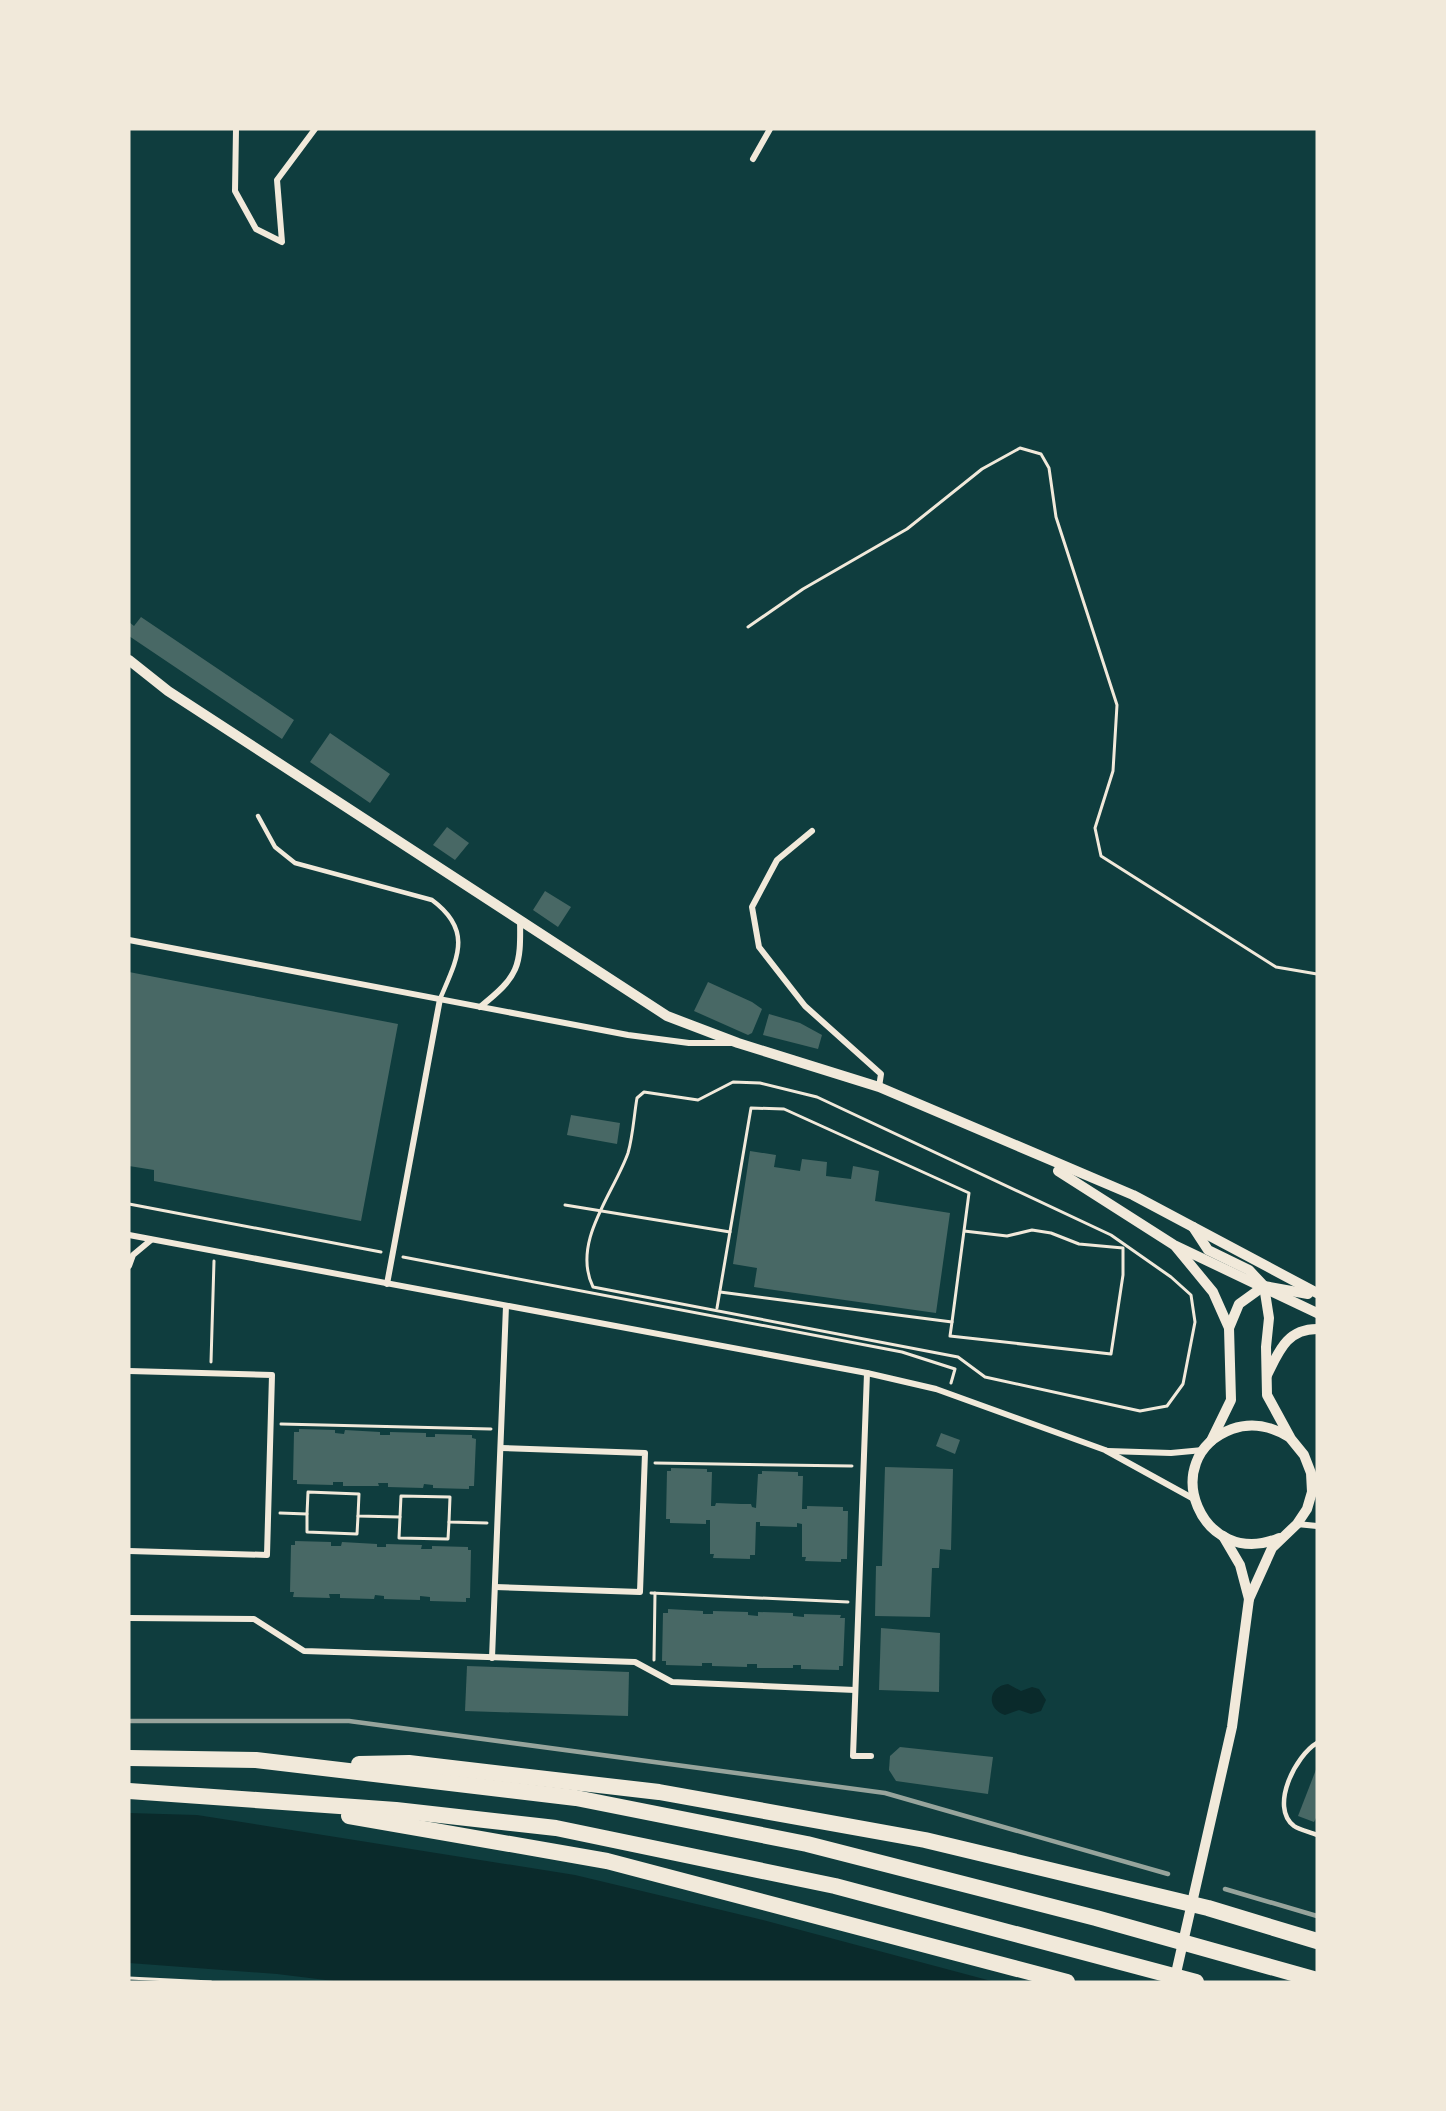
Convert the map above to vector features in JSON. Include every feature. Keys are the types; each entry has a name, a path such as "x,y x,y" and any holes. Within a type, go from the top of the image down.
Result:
{"highway":[{"path":"129,1758 245,1760 576,1798 807,1844 1096,1918 1317,1980"},
{"path":"298,1765 409,1763 659,1792 925,1840 1191,1906 1317,1941"},
{"path":"129,1791 396,1810 556,1828 835,1886 1196,1982"},
{"path":"251,1798 607,1862 1067,1982"}],"street":[{"path":"236,129 236,191 256,229 282,242 277,180 315,129"},
{"path":"753,159 770,129"},
{"path":"129,660 168,691 667,1016 738,1044 879,1088 1035,1156 1133,1195 1317,1295"},
{"path":"812,831 777,860 752,907 759,947 805,1006 881,1074 879,1088"},
{"path":"480,1007 508,985 521,956 520,919"},
{"path":"129,940 628,1035 689,1043 738,1044"},
{"path":"387,1284 440,999"},
{"path":"1035,1156 1174,1245 1317,1312"},
{"path":"1174,1982 1232,1727 1249,1599 1272,1548 1297,1524 1307,1509 1314,1476 1305,1455 1292,1439 1267,1395 1269,1318 1264,1286 1249,1270 1208,1250 1192,1226"},
{"path":"129,1235 867,1373 948,1393 1105,1450 1194,1499"},
{"path":"129,1266 133,1255 151,1240"},
{"path":"1174,1245 1213,1292 1229,1329 1232,1400 1194,1473 1194,1499 1208,1525 1222,1536 1240,1565 1249,1599"},
{"path":"1229,1329 1239,1304 1264,1286 1295,1289 1317,1295"},
{"path":"492,1658 507,1306"},
{"path":"1266,1378 1284,1341 1304,1329 1317,1329"},
{"path":"129,1371 272,1375 267,1555 129,1551"},
{"path":"867,1373 853,1756 871,1756"},
{"path":"1105,1450 1140,1454 1206,1447 1223,1432 1240,1426 1259,1425 1276,1430 1292,1439"},
{"path":"495,1587 640,1592 645,1453 501,1448"},
{"path":"1297,1524 1317,1526"},
{"path":"1222,1536 1253,1545 1283,1536"},
{"path":"129,1617 254,1619 304,1651 635,1662 672,1682 855,1690"}],"lane":[{"path":"258,816 275,847 295,863 432,900 448,912 457,930 460,945 440,999"},
{"path":"1317,1743 1304,1753 1292,1771 1285,1798 1288,1818 1295,1827 1317,1835"}],"path":[{"path":"748,627 802,590 907,529 982,469 1020,448 1041,454 1049,468 1056,517 1117,705 1113,771 1095,828 1101,856 1276,968 1317,974"},
{"path":"733,1082 760,1083 818,1096 1111,1235 1171,1277 1191,1295 1195,1322 1183,1384 1167,1406 1140,1411 985,1377 958,1357 717,1308 593,1287 586,1272 598,1210 628,1152 637,1098 644,1092 698,1100 733,1082"},
{"path":"717,1308 751,1108 784,1109 969,1193 950,1336 1111,1354 1124,1275 1123,1248 1079,1244 1051,1233 1032,1230 1007,1236 964,1232"},
{"path":"129,1204 902,1352 955,1369 948,1393"},
{"path":"565,1205 730,1232"},
{"path":"211,1373 214,1252"},
{"path":"720,1292 952,1322"},
{"path":"270,1424 502,1429"},
{"path":"645,1462 863,1466"},
{"path":"308,1492 359,1494 358,1516 357,1534 307,1532 308,1492"},
{"path":"401,1496 450,1497 449,1522 448,1539 399,1538 401,1496"},
{"path":"268,1513 307,1514"},
{"path":"358,1516 400,1517"},
{"path":"449,1522 498,1523"},
{"path":"640,1592 858,1602"},
{"path":"654,1671 655,1593"},
{"path":"129,1978 211,1982"}],"water":[{"path":"1008,1684 1021,1691 1032,1687 1039,1689 1046,1700 1041,1711 1031,1714 1019,1710 1005,1715 999,1712 992,1703 993,1693"},
{"path":"129,1813 197,1815 575,1875 763,1920 995,1982 342,1982 277,1974 129,1963"}],"building":[{"path":"141,617 294,720 282,739 129,636 129,622 134,626"},
{"path":"330,733 390,774 370,803 310,762"},
{"path":"447,827 469,843 455,860 433,845"},
{"path":"545,891 571,907 558,927 533,910"},
{"path":"129,972 398,1024 361,1221 154,1181 154,1170 129,1166"},
{"path":"708,982 762,1009 752,1033 748,1035 694,1011"},
{"path":"769,1014 800,1023 822,1035 818,1049 763,1035"},
{"path":"571,1115 620,1123 617,1144 567,1135"},
{"path":"750,1151 776,1155 774,1167 800,1171 802,1159 827,1162 826,1176 851,1179 853,1166 879,1171 875,1201 950,1213 936,1313 754,1287 757,1268 733,1264"},
{"path":"299,1429 335,1430 335,1433 344,1434 345,1430 380,1432 380,1435 390,1435 390,1432 426,1433 426,1437 435,1437 435,1434 472,1435 472,1438 476,1439 474,1486 469,1486 469,1489 433,1488 433,1485 424,1484 423,1488 388,1487 388,1483 378,1483 379,1486 343,1486 343,1482 333,1482 333,1485 297,1484 297,1480 293,1480 294,1432 299,1432"},
{"path":"941,1433 960,1440 955,1454 936,1446"},
{"path":"885,1467 953,1469 951,1550 940,1549 939,1568 932,1568 930,1617 875,1616 876,1566 882,1566"},
{"path":"671,1468 707,1469 707,1472 712,1472 711,1506 715,1506 716,1503 751,1504 756,1508 758,1474 762,1474 762,1471 798,1472 798,1476 803,1476 802,1509 807,1509 807,1506 843,1507 843,1511 848,1511 847,1559 841,1559 841,1562 805,1561 806,1557 802,1557 802,1524 797,1523 797,1527 760,1526 760,1522 756,1522 755,1555 750,1555 750,1559 713,1558 714,1554 710,1554 710,1520 706,1520 706,1524 670,1523 670,1519 666,1519 667,1471 671,1471"},
{"path":"295,1541 331,1542 331,1546 341,1546 342,1542 377,1544 377,1547 386,1547 386,1544 422,1545 421,1549 432,1549 432,1546 468,1547 468,1550 471,1550 470,1598 466,1598 466,1602 430,1601 430,1597 420,1596 420,1600 384,1599 384,1596 375,1595 374,1599 340,1598 340,1594 329,1594 330,1598 293,1597 294,1592 290,1592 291,1545 295,1545"},
{"path":"668,1609 703,1611 703,1614 713,1614 713,1611 748,1612 748,1615 758,1616 758,1612 793,1613 793,1616 804,1617 804,1614 841,1615 840,1618 845,1618 843,1666 839,1666 839,1670 801,1669 801,1665 793,1665 793,1668 757,1668 757,1664 747,1664 747,1667 712,1666 712,1663 702,1663 702,1666 666,1665 666,1661 662,1661 663,1613 668,1613"},
{"path":"881,1628 940,1633 939,1692 879,1690"},
{"path":"467,1666 629,1672 628,1716 465,1711"},
{"path":"900,1747 993,1757 988,1794 896,1781 889,1770 890,1756"},
{"path":"1317,1767 1317,1816 1314,1822 1298,1816"}],"railway":[{"path":"129,1721 349,1721 885,1793 1168,1874"},
{"path":"1225,1889 1317,1916"}]}
